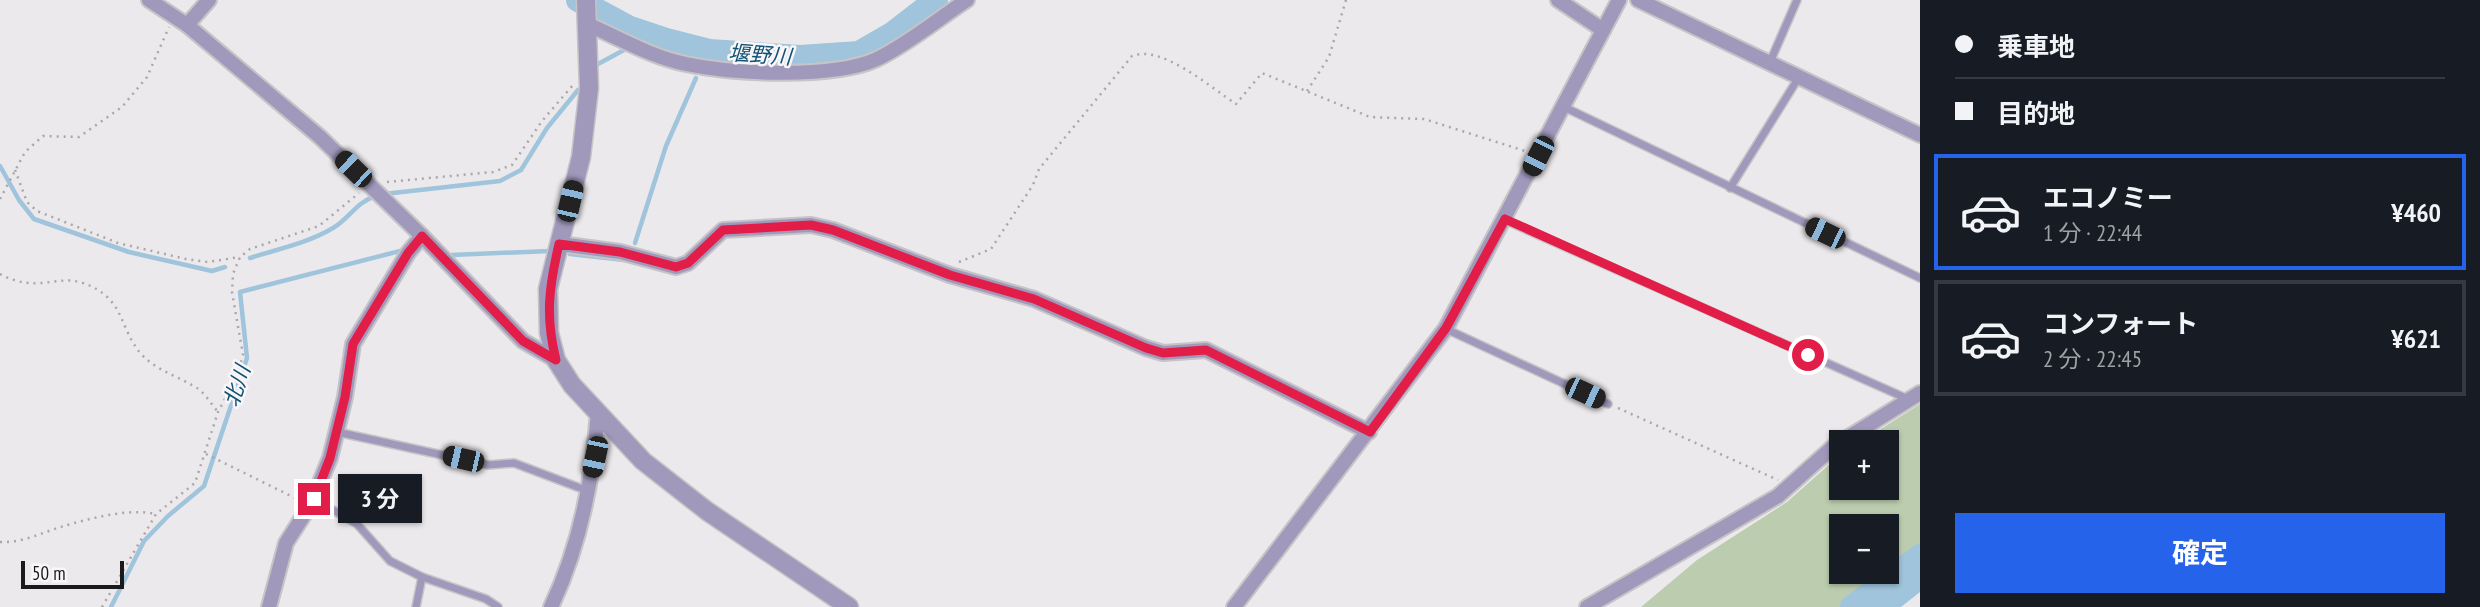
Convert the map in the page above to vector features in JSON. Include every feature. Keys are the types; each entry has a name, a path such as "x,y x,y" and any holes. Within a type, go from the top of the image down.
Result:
{"street":[{"path":"187,25 209,0"},
{"path":"586,0 588,72 581,157 548,289 549,333 556,360 572,385 643,461 673,485 849,607"},
{"path":"587,21 654,54 686,64 824,73 854,68 879,58 967,0"},
{"path":"1558,0 1603,30"},
{"path":"1234,607 1370,432 1446,328 1619,0"},
{"path":"1638,0 1920,135"},
{"path":"153,1 187,25 320,137 422,236 523,341 556,360"},
{"path":"559,244 620,252 676,267 688,263 723,230 811,225 946,273 1034,299 1146,348 1163,353 1206,350 1370,432"},
{"path":"269,607 286,543 312,501 330,458 353,344 408,253 422,236"},
{"path":"1587,607 1778,496 1833,447 1915,396"},
{"path":"551,607 576,542 595,457 597,412"}],"lane":[{"path":"1770,63 1797,0"},
{"path":"1730,188 1799,77"},
{"path":"1564,107 1920,278"},
{"path":"1505,219 1915,396"},
{"path":"1446,328 1608,404"},
{"path":"337,432 488,465 514,463 588,491"},
{"path":"312,501 357,524 390,561 422,577 485,599 498,607"},
{"path":"416,607 422,577"}],"path":[{"path":"1307,91 1329,57 1346,0"},
{"path":"0,200 25,152 43,136 79,137 121,107 147,77 174,16"},
{"path":"946,273 958,262 991,248 1033,185 1039,169 1132,56 1143,52 1160,54 1236,104 1262,73 1370,117 1424,119 1538,156"},
{"path":"103,607 156,514 195,482 208,455 218,412 236,378 243,355 233,292 233,274 240,257 250,249 319,226 371,187 405,178 493,172 512,165 560,97 588,72"},
{"path":"15,170 27,202 37,211 106,238 186,259 208,262 240,257"},
{"path":"0,274 13,281 37,286 81,282 101,292 114,301 141,353 170,377 199,388 218,412"},
{"path":"1608,404 1790,485"},
{"path":"208,455 312,501"},
{"path":"0,542 31,538 65,526 142,511 156,514"}],"green space":[{"path":"1920,404 1920,547 1899,583 1899,514 1829,514 1829,584 1899,584 1887,607 1641,607 1697,560 1787,502 1829,465 1829,500 1899,500 1899,430 1879,430"}],"water":[{"path":"1920,564 1920,592 1901,607 1864,607 1894,584 1899,584 1899,580"}],"waterway":[{"name":"堰野川","path":"578,0 630,28 666,40 709,51 800,57 859,53 892,34 936,0"},
{"name":"堰野川","path":"654,43 666,40"},
{"path":"598,64 624,50"},
{"name":"北川","path":"635,243 666,146 696,78"},
{"path":"384,194 500,181 521,170 547,128 578,90"},
{"path":"0,166 19,200 34,219 129,252 212,271 225,267"},
{"path":"250,258 323,233 339,224 363,202 376,196"},
{"name":"北川","path":"111,607 144,541 168,516 204,486 247,358 240,292 400,251"},
{"name":"北川","path":"451,255 550,251"},
{"name":"北川","path":"570,254 624,260"},
{"path":"1852,607 1920,556"}],"route":[{"path":"314,499 330,458 345,397 353,344 408,253 422,236 523,341 556,360 549,333 548,289 559,244 620,252 676,267 688,263 712,237 723,230 811,225 833,230 950,275 1034,299 1146,348 1163,353 1206,350 1370,432 1446,328 1505,219 1808,355"}]}
